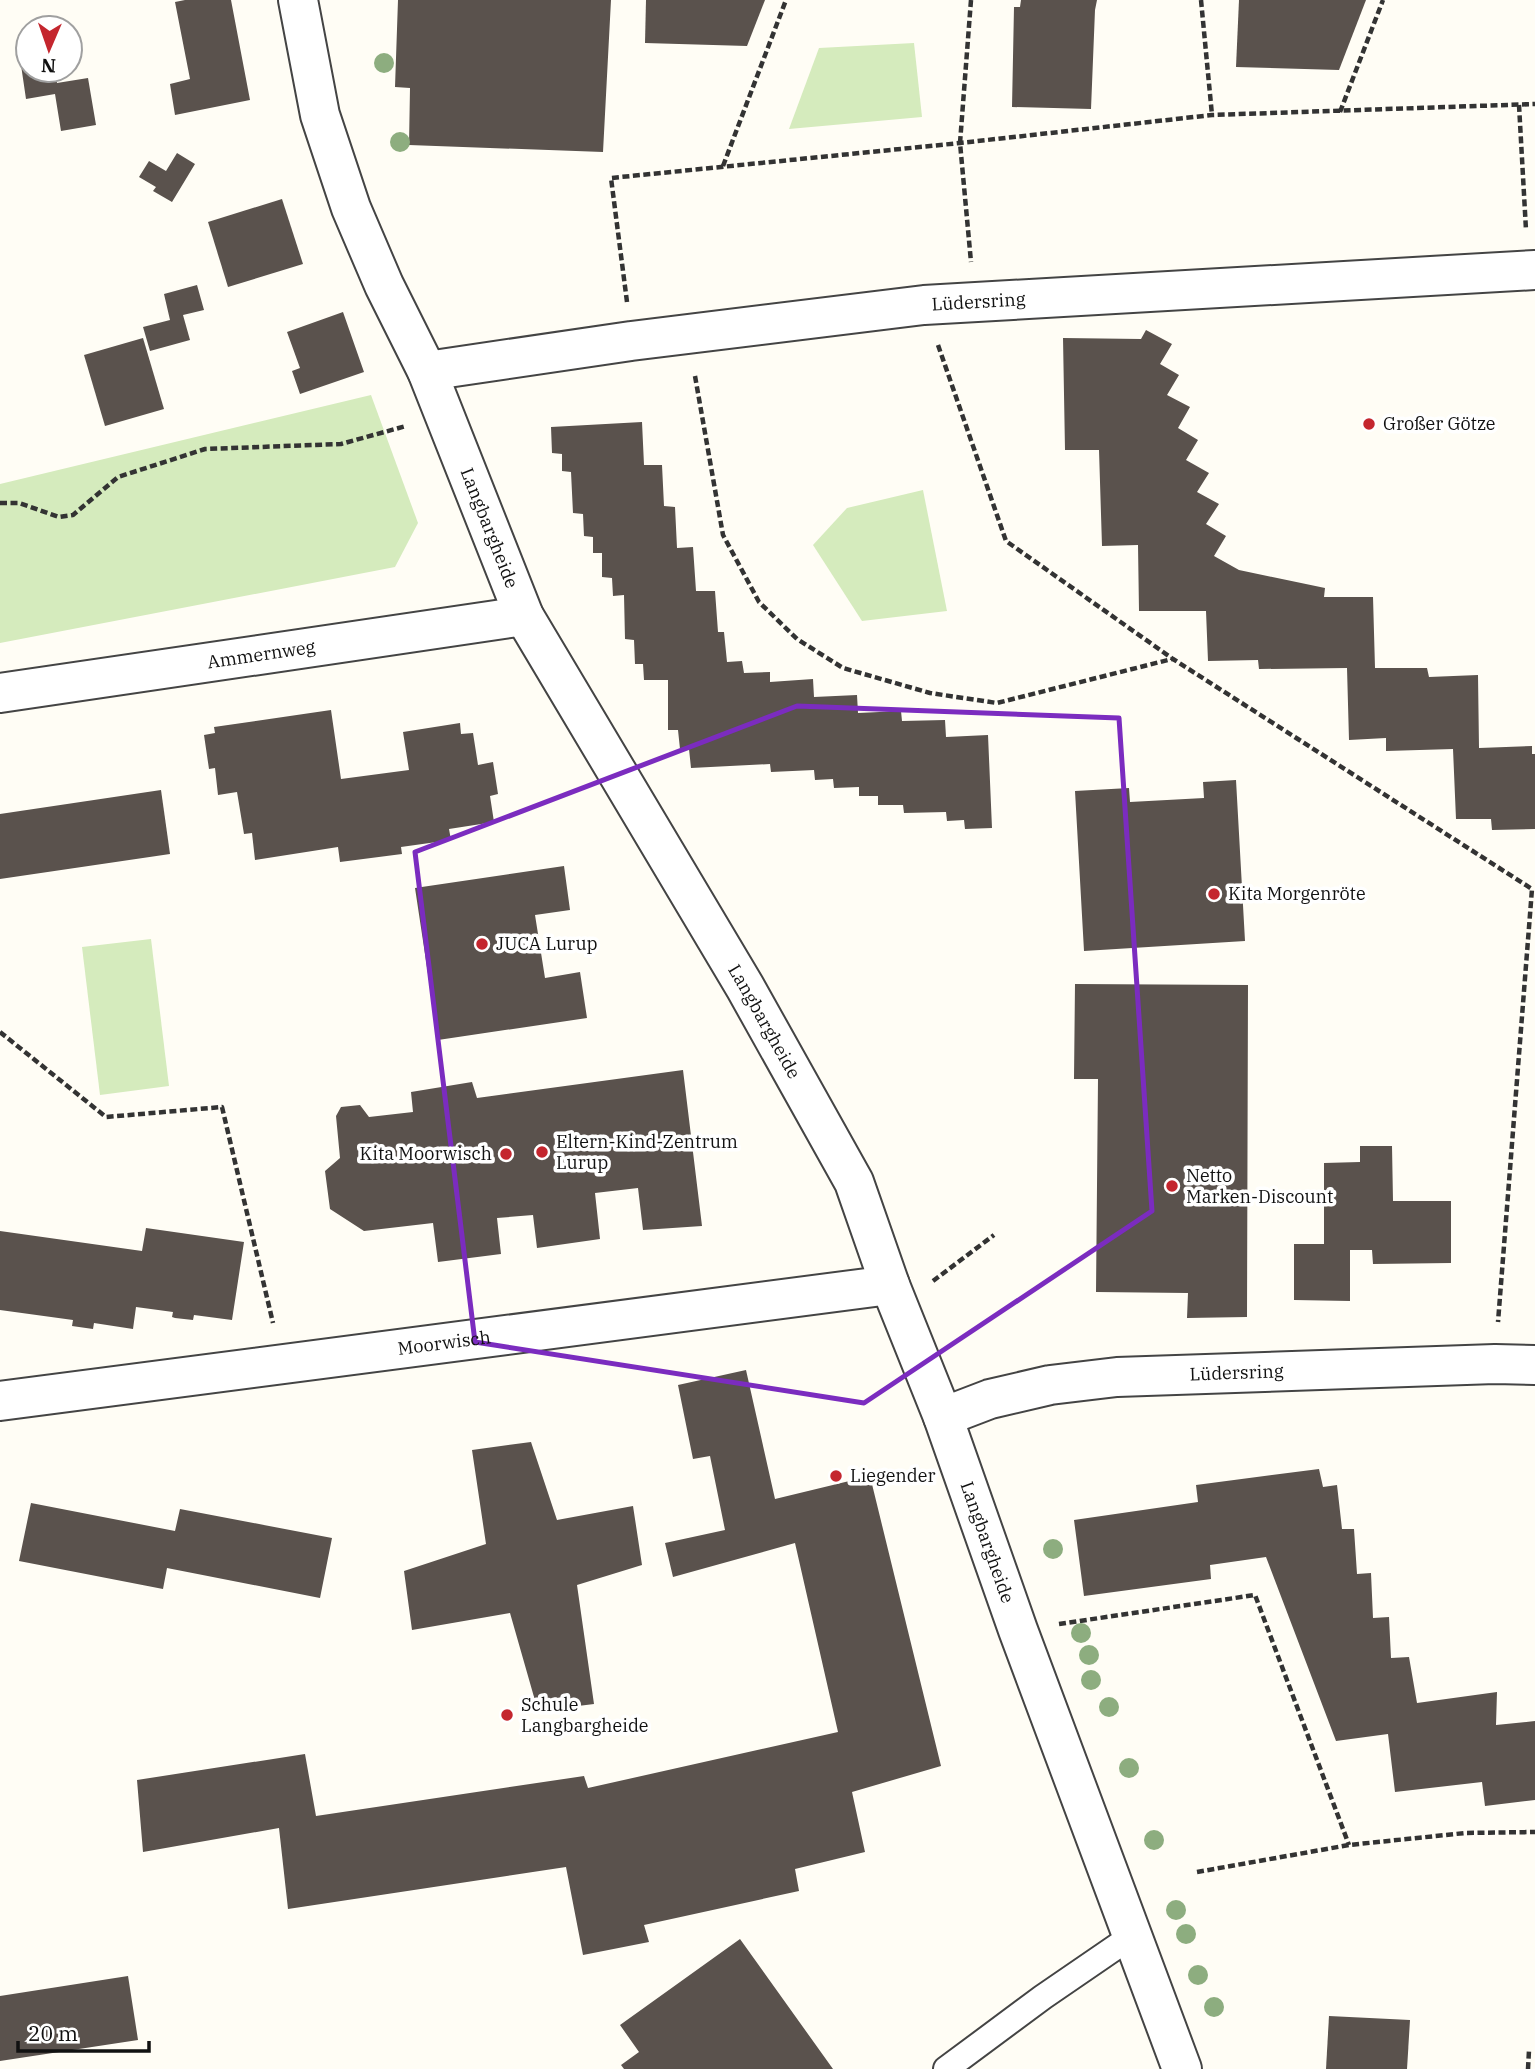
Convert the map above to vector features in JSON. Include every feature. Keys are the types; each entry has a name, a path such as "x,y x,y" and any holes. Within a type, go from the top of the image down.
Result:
{"street":[{"name":"Langbargheide","path":"298,0 320,115 351,208 384,285 427,371 524,616 745,987 854,1182 894,1296 943,1417 1017,1630 1182,2069"},
{"name":"Lüdersring","path":"427,371 631,341 924,305 1531,252"},
{"name":"Ammernweg","path":"0,693 524,616"},
{"name":"Moorwisch","path":"0,1401 283,1364 894,1296"},
{"name":"Lüdersring","path":"943,1417 1002,1396 1050,1385 1117,1377 1495,1364 1535,1365"}],"lane":[{"path":"946,2069 1042,1997 1132,1936"}],"path":[{"path":"723,166 786,0"},
{"path":"971,0 960,144 975,302"},
{"path":"1201,0 1212,115"},
{"path":"1340,112 1383,0"},
{"path":"631,341 611,178 960,144 1212,115 1535,104"},
{"path":"1519,105 1531,252"},
{"path":"924,305 1006,541 1173,659 1533,888 1495,1364"},
{"path":"695,376 723,535 759,602 797,639 843,668 930,693 997,703 1173,659"},
{"path":"0,503 19,503 59,517 73,515 118,477 205,449 341,444 444,415"},
{"path":"0,1032 106,1117 222,1107 283,1364"},
{"path":"894,1296 994,1235"},
{"path":"1017,1630 1255,1595 1349,1845"},
{"path":"1197,1872 1349,1845 1465,1833 1535,1832"},
{"path":"1528,2069 1529,2050"}],"highlighted area":[{"path":"797,706 1119,718 1152,1211 864,1403 475,1342 415,852"}],"green space":[{"path":"914,43 922,117 789,129 819,48"},
{"path":"371,395 418,523 395,567 0,643 0,484"},
{"path":"923,490 947,611 862,621 813,545 847,508"},
{"path":"151,939 169,1086 100,1095 82,947"}],"building":[{"path":"231,0 250,100 175,115 170,84 190,79 175,2"},
{"path":"398,0 611,0 603,152 409,145 410,88 395,87"},
{"path":"646,0 765,0 747,46 645,43"},
{"path":"1021,0 1097,0 1091,109 1012,107 1014,7 1020,7"},
{"path":"1239,0 1366,0 1339,70 1236,67"},
{"path":"88,78 96,125 61,131 55,94 26,99 24,84 84,84 84,79"},
{"path":"177,153 195,164 172,202 153,191 156,187 139,177 149,161 166,171"},
{"path":"282,199 303,264 228,287 208,222"},
{"path":"197,285 204,310 183,315 190,340 150,351 143,327 170,320 164,294"},
{"path":"343,312 364,372 300,394 292,371 300,368 287,332"},
{"path":"1146,330 1172,344 1160,364 1179,375 1167,395 1190,407 1178,428 1198,440 1186,460 1209,473 1197,492 1219,504 1206,524 1226,536 1214,556 1239,570 1325,588 1324,597 1373,597 1375,668 1427,668 1429,677 1478,675 1479,748 1532,746 1532,754 1535,754 1535,829 1492,830 1491,819 1456,819 1453,749 1386,751 1386,738 1349,740 1347,668 1259,669 1258,660 1208,661 1206,611 1139,611 1138,545 1102,546 1099,450 1065,450 1063,338 1141,339"},
{"path":"143,338 164,409 105,426 84,355"},
{"path":"642,422 644,465 662,465 664,506 675,507 677,548 693,547 696,591 715,591 718,632 724,632 727,662 742,661 744,673 770,672 770,682 813,679 814,697 857,695 858,713 901,711 902,721 945,720 946,737 988,735 992,828 965,829 964,820 947,821 946,812 904,813 903,805 878,805 878,796 859,796 859,787 834,788 833,779 815,780 814,770 771,772 770,764 691,768 689,749 680,749 678,730 668,730 668,680 644,680 643,664 635,664 634,640 625,639 624,595 613,596 612,578 602,577 602,553 593,553 593,537 584,536 583,514 573,513 571,472 562,471 562,454 552,453 551,427"},
{"path":"331,710 341,779 409,770 403,732 460,723 461,734 473,733 478,765 493,762 498,794 490,796 494,822 449,829 451,840 401,847 402,854 340,862 338,847 255,860 252,833 244,834 237,792 218,795 215,768 209,769 204,735 215,733 214,727"},
{"path":"1236,780 1245,941 1084,951 1075,791 1129,788 1130,802 1204,798 1203,782"},
{"path":"161,790 170,854 0,879 0,814"},
{"name":"JUCA Lurup","path":"564,866 570,910 535,915 545,978 580,972 587,1018 438,1040 415,888"},
{"name":"Netto Marken-Discount","path":"1075,984 1248,985 1247,1317 1187,1318 1188,1293 1096,1292 1098,1079 1074,1079"},
{"path":"683,1070 702,1226 643,1230 638,1188 595,1193 600,1239 537,1248 533,1215 497,1218 501,1254 438,1262 433,1223 364,1231 330,1209 325,1171 340,1158 336,1116 341,1107 360,1105 369,1117 413,1112 411,1092 472,1082 477,1098"},
{"path":"1360,1146 1392,1146 1393,1201 1451,1201 1451,1263 1373,1264 1372,1250 1350,1250 1350,1301 1294,1300 1294,1244 1324,1244 1324,1163 1360,1162"},
{"path":"146,1228 244,1242 232,1320 194,1315 193,1320 175,1318 172,1317 173,1312 136,1307 133,1329 94,1323 93,1329 72,1326 73,1320 0,1310 0,1231 142,1251"},
{"path":"746,1370 775,1499 870,1476 941,1766 852,1792 865,1852 795,1869 799,1891 644,1925 649,1942 583,1955 566,1867 288,1909 279,1828 143,1852 137,1780 305,1754 316,1816 584,1776 588,1788 838,1732 795,1543 673,1577 665,1543 725,1530 710,1456 693,1459 678,1385"},
{"path":"531,1442 557,1520 633,1506 642,1565 577,1585 594,1704 538,1711 510,1613 412,1630 404,1571 486,1544 472,1450"},
{"path":"1319,1469 1323,1487 1337,1485 1342,1529 1354,1529 1357,1574 1371,1573 1373,1618 1389,1617 1391,1658 1409,1657 1417,1703 1497,1692 1496,1725 1535,1721 1535,1800 1485,1806 1482,1782 1395,1792 1388,1734 1336,1741 1266,1557 1210,1565 1211,1579 1084,1596 1074,1520 1198,1502 1196,1485"},
{"path":"31,1503 175,1531 180,1509 332,1538 320,1598 167,1568 163,1589 19,1561"},
{"path":"740,1939 833,2069 624,2069 621,2065 639,2052 620,2025"},
{"path":"128,1976 138,2040 0,2061 0,1996"},
{"path":"1329,2016 1410,2020 1407,2069 1326,2069"}],"place":[{"name":"Großer Götze","path":"1369,424"},
{"name":"Kita Morgenröte","path":"1214,894"},
{"name":"JUCA Lurup","path":"482,944"},
{"name":"Eltern-Kind-Zentrum Lurup","path":"542,1152"},
{"name":"Kita Moorwisch","path":"506,1154"},
{"name":"Netto Marken-Discount","path":"1172,1186"},
{"name":"Liegender","path":"836,1476"},
{"name":"Schule Langbargheide","path":"507,1715"}]}
